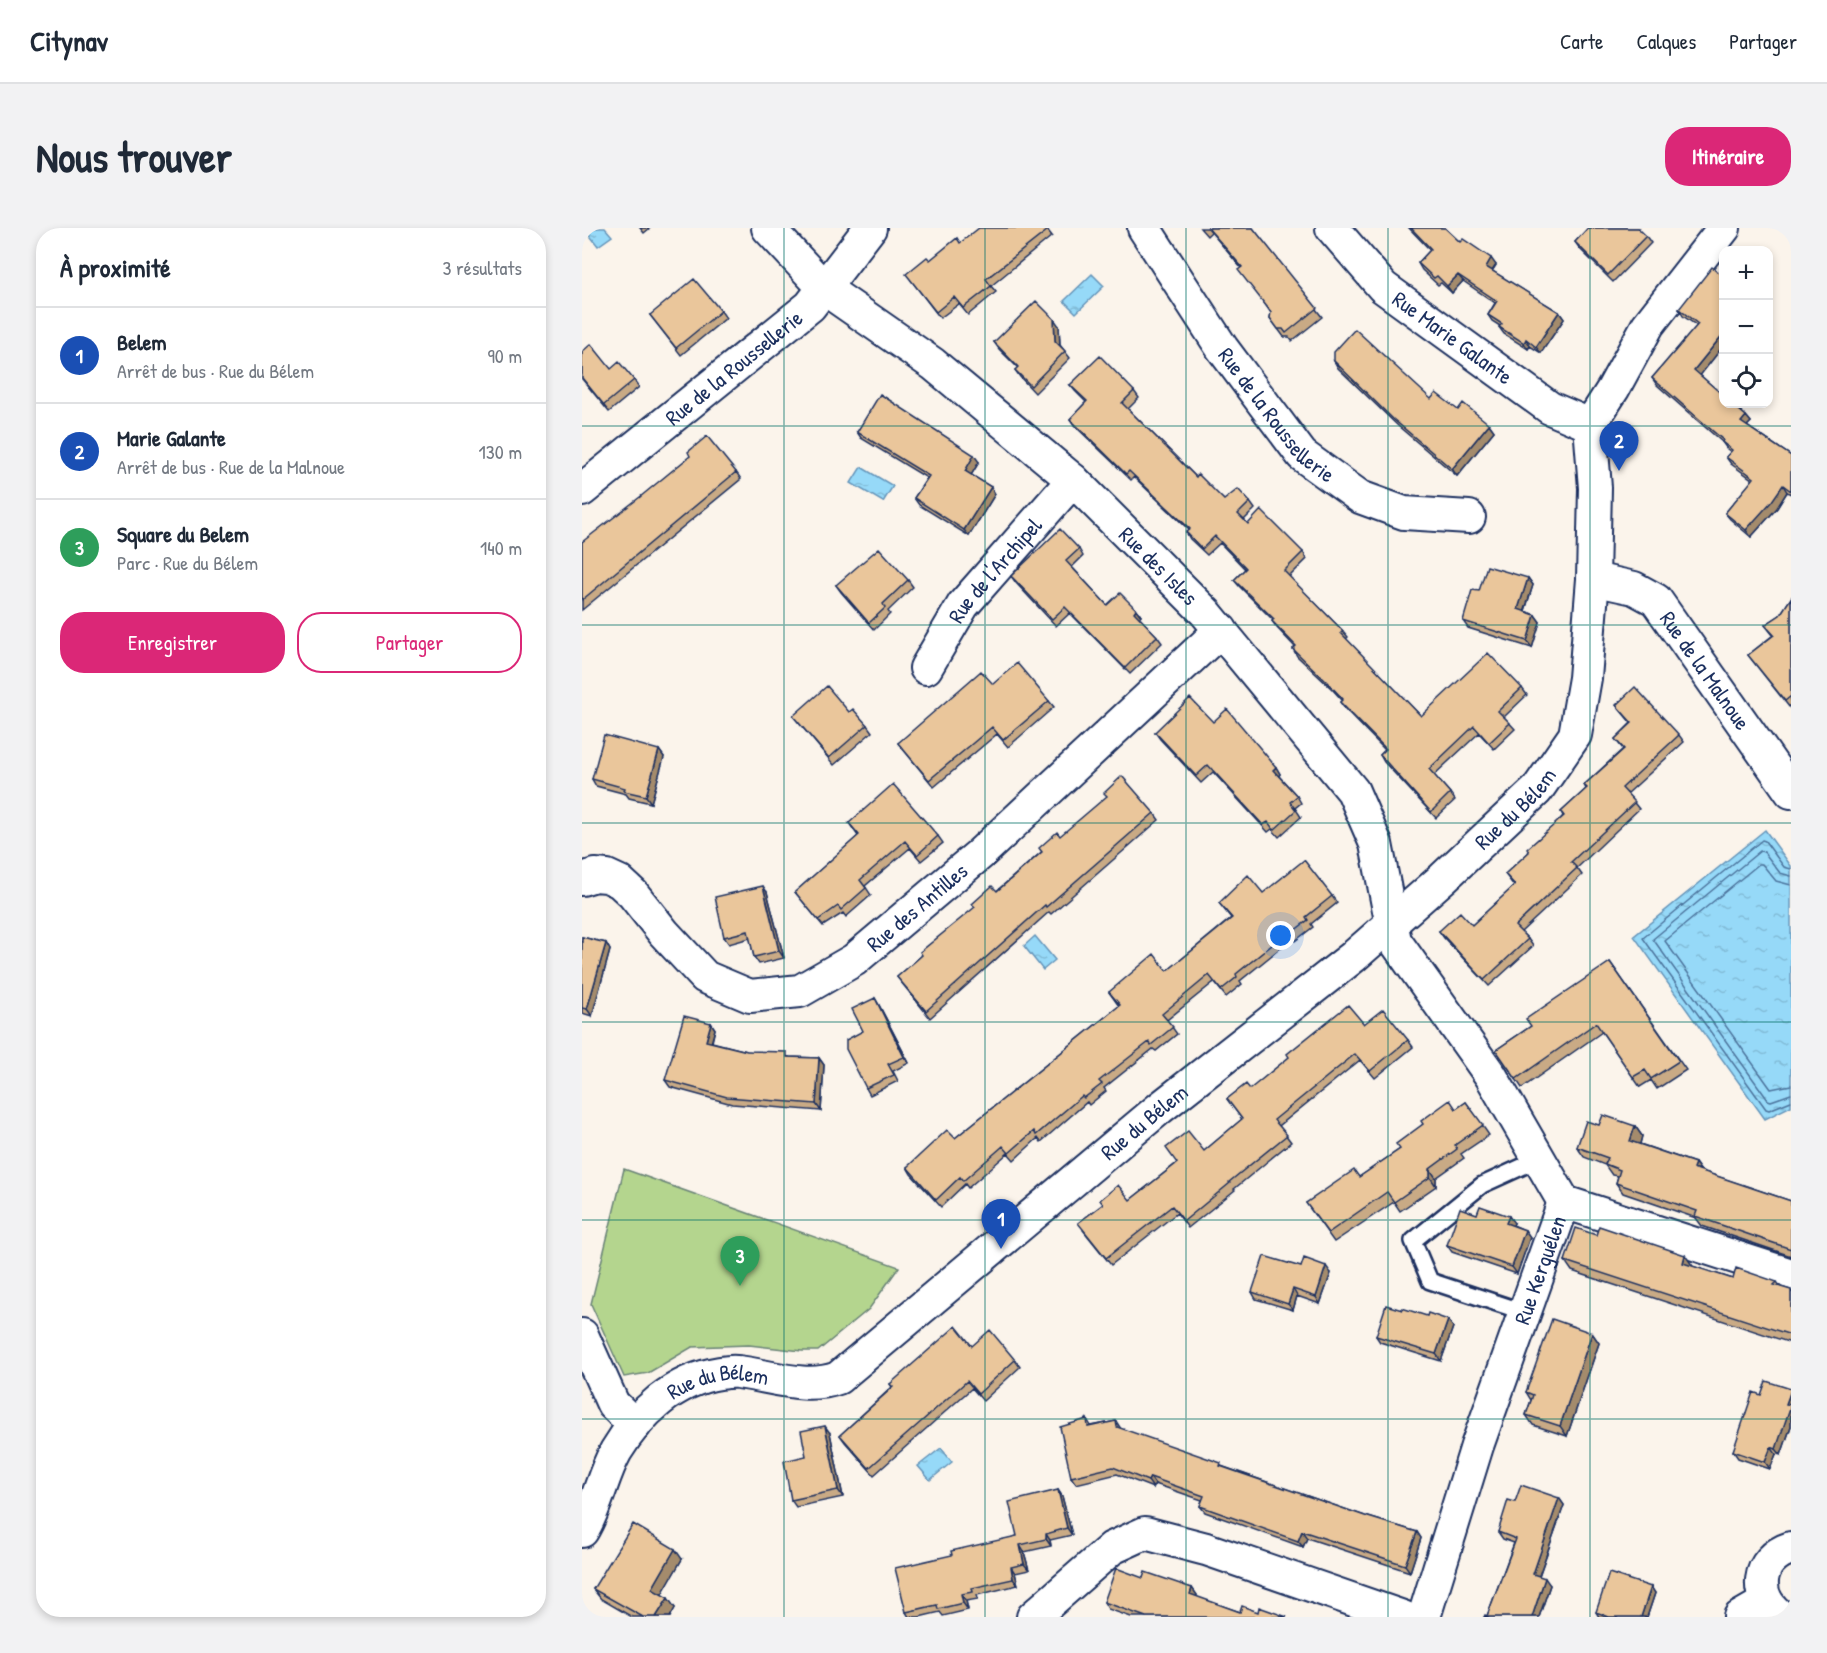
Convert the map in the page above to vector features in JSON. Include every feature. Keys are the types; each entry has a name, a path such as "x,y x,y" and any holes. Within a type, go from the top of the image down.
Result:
{"street":[{"name":"Rue des Isles","path":"768,228 825,288 933,364 1073,480 1221,630 1353,791 1376,844 1393,922"},
{"name":"Rue de la Roussellerie","path":"582,490 810,306 870,228"},
{"name":"Rue de la Roussellerie","path":"1144,228 1222,348 1302,455 1360,497 1404,513 1469,517"},
{"name":"Rue Marie Galante","path":"1332,228 1383,287 1550,408 1590,425"},
{"path":"1593,579 1595,488 1590,425 1613,389 1648,325 1724,228"},
{"name":"Rue de l'Archipel","path":"926,668 963,605 1073,480"},
{"name":"Rue de la Malnoue","path":"1593,579 1634,588 1656,600 1791,792"},
{"name":"Rue du Bélem","path":"582,1531 616,1452 635,1425 657,1402 682,1384 710,1375 735,1371 802,1383 824,1383 838,1378 1160,1108 1353,957 1443,878 1537,790 1575,735 1585,678 1593,579"},
{"name":"Rue des Antilles","path":"582,879 595,875 607,876 620,882 705,977 750,996 800,991 854,960 980,854 1221,630"},
{"name":"Rue Kerguélen","path":"1393,922 1395,941 1491,1076 1564,1202 1477,1446 1424,1617"},
{"path":"1564,1202 1791,1275"},
{"path":"582,1335 613,1404 635,1425"},
{"path":"1033,1617 1112,1548 1144,1533 1206,1549 1403,1617"},
{"path":"1763,1612 1764,1571 1778,1554 1791,1548"}],"lane":[{"path":"1524,1312 1430,1281 1413,1241 1482,1185 1539,1159"}],"green space":[{"path":"624,1169 899,1267 869,1309 818,1351 749,1345 692,1347 648,1373 624,1377 591,1304"}],"water":[{"path":"584,228 605,228 612,236 598,246"},
{"path":"1092,274 1104,286 1076,313 1064,301"},
{"path":"861,467 893,486 883,502 851,483"},
{"path":"1765,830 1791,866 1791,1106 1765,1119 1634,936"},
{"path":"1035,936 1055,960 1043,970 1024,946"},
{"path":"941,1448 952,1462 930,1480 918,1466"}],"building":[{"path":"979,228 1046,228 1048,230 986,279 991,286 963,308 954,297 936,312 906,274 927,257 930,260 957,238 960,243"},
{"path":"1208,228 1253,228 1317,308 1286,333 1283,329 1278,329 1270,318 1271,312 1238,270 1242,267"},
{"path":"1411,228 1445,228 1460,242 1463,239 1491,258 1486,267 1559,312 1536,347 1526,339 1524,343 1499,327 1502,324 1488,315 1497,301 1458,275 1447,286 1437,276 1434,278 1418,263 1431,249"},
{"path":"1588,228 1638,228 1646,236 1608,275 1575,242"},
{"path":"1712,267 1719,272 1719,339 1694,370 1719,392 1719,408 1737,408 1746,416 1741,422 1791,456 1791,491 1783,485 1746,530 1725,513 1754,478 1726,457 1732,450 1722,442 1723,440 1652,378 1698,324 1679,309"},
{"path":"694,279 721,311 676,348 650,315"},
{"path":"1036,301 1054,319 1055,341 1065,351 1031,386 1015,370 1018,367 994,342"},
{"path":"1355,329 1431,399 1436,393 1458,410 1463,403 1489,424 1452,469 1393,419 1334,361 1334,352"},
{"path":"591,344 611,369 619,362 634,380 604,405 582,378 582,352"},
{"path":"1100,356 1134,391 1122,403 1196,477 1198,474 1224,500 1238,489 1250,502 1238,514 1248,524 1261,510 1303,552 1284,571 1421,716 1488,653 1522,688 1498,711 1510,723 1489,743 1474,726 1429,769 1450,793 1431,812 1380,755 1386,749 1340,702 1343,699 1293,649 1296,646 1272,621 1274,619 1234,580 1246,568 1215,536 1202,549 1186,532 1190,529 1129,471 1126,474 1070,419 1087,401 1070,385"},
{"path":"880,394 974,455 965,471 991,487 964,530 914,498 929,476 857,432"},
{"path":"707,436 736,472 582,600 582,542 690,456 688,452"},
{"path":"1060,529 1079,549 1066,561 1107,605 1120,593 1157,636 1125,668 1065,607 1052,619 1011,576"},
{"path":"879,548 908,580 883,604 885,608 869,623 836,585"},
{"path":"1487,566 1528,578 1518,609 1535,615 1527,641 1463,621 1472,590 1479,591"},
{"path":"1791,598 1791,696 1785,701 1748,655 1774,635 1765,625 1780,615"},
{"path":"1017,663 1049,701 1003,740 992,727 929,780 898,743 981,671 993,684"},
{"path":"827,686 849,712 853,709 867,725 829,758 793,716"},
{"path":"1635,687 1679,735 1622,788 1635,802 1571,862 1577,868 1515,926 1528,939 1484,980 1439,931 1460,912 1472,925 1515,885 1505,874 1529,852 1527,849 1564,816 1561,812 1587,788 1584,785 1624,749 1615,739 1632,723 1616,705"},
{"path":"1190,698 1213,722 1227,709 1276,767 1273,770 1297,796 1290,802 1296,810 1274,830 1268,822 1263,825 1208,765 1196,776 1155,732"},
{"path":"604,735 659,750 646,796 624,791 625,788 592,779"},
{"path":"1122,776 1154,813 1046,907 1045,905 926,1011 897,977 922,955 920,952 975,907 972,904 992,886 997,891 1042,852 1039,848 1057,832 1060,836 1107,796 1104,793"},
{"path":"893,784 938,836 917,855 905,841 860,880 866,888 841,910 838,906 818,920 795,892 859,835 849,823"},
{"path":"1304,860 1332,896 1306,917 1308,920 1290,934 1288,932 1236,974 1237,977 1221,990 1209,975 1162,1014 1173,1027 1151,1045 1149,1042 1099,1081 1102,1084 1084,1098 1082,1096 1036,1135 1034,1131 1009,1153 1003,1146 963,1181 960,1177 936,1200 907,1167 947,1130 955,1138 1120,1005 1109,992 1154,954 1167,971 1232,918 1219,903 1248,875 1263,893"},
{"path":"763,886 779,951 754,957 748,931 724,937 715,897"},
{"path":"582,937 606,943 587,1009 582,1008"},
{"path":"1610,962 1679,1061 1651,1079 1645,1070 1633,1077 1596,1023 1516,1079 1496,1050 1531,1026 1526,1019"},
{"path":"875,998 904,1057 888,1064 894,1075 866,1088 846,1049 846,1040 863,1031 852,1009"},
{"path":"1348,1005 1364,1024 1383,1009 1408,1040 1370,1071 1355,1054 1274,1120 1287,1135 1184,1221 1172,1206 1106,1258 1078,1223 1103,1204 1100,1200 1118,1185 1130,1200 1177,1163 1166,1148 1188,1131 1204,1151 1242,1119 1227,1099 1246,1084 1250,1089 1289,1057 1287,1054"},
{"path":"684,1016 711,1023 706,1041 747,1051 787,1052 787,1057 819,1058 816,1104 727,1097 665,1080"},
{"path":"1450,1100 1456,1109 1466,1102 1483,1125 1455,1145 1457,1149 1430,1169 1430,1177 1394,1202 1387,1192 1328,1233 1306,1203 1354,1170 1359,1177 1400,1149 1396,1144 1423,1124 1421,1121"},
{"path":"1603,1115 1635,1126 1630,1141 1695,1163 1693,1168 1791,1201 1791,1249 1695,1216 1697,1211 1616,1183 1620,1170 1605,1164 1608,1158 1577,1147 1586,1121 1599,1125"},
{"path":"1480,1206 1509,1216 1506,1223 1525,1230 1512,1267 1447,1245 1460,1208 1477,1214"},
{"path":"1599,1226 1685,1255 1683,1263 1733,1279 1736,1268 1777,1282 1774,1285 1791,1290 1791,1335 1565,1261 1576,1228 1596,1235"},
{"path":"1264,1256 1301,1267 1304,1258 1326,1266 1316,1297 1293,1289 1288,1304 1252,1292"},
{"path":"1386,1305 1427,1316 1428,1313 1448,1320 1436,1354 1376,1336"},
{"path":"1552,1319 1592,1333 1560,1426 1526,1415 1533,1395 1526,1392"},
{"path":"956,1326 972,1346 990,1330 1015,1360 978,1394 967,1381 869,1468 840,1435 893,1387 890,1384"},
{"path":"1766,1381 1791,1389 1786,1404 1791,1405 1776,1449 1771,1447 1765,1462 1733,1451 1753,1392 1761,1395"},
{"path":"1087,1419 1088,1427 1116,1421 1117,1427 1221,1463 1220,1466 1417,1532 1405,1565 1302,1531 1298,1541 1200,1506 1204,1496 1150,1477 1148,1481 1113,1467 1071,1477 1060,1427"},
{"path":"825,1426 838,1490 791,1500 784,1461 806,1456 801,1431"},
{"path":"1521,1485 1559,1498 1533,1574 1545,1578 1532,1617 1484,1617 1487,1616 1516,1539 1498,1532 1508,1500 1515,1502"},
{"path":"1058,1490 1067,1528 1046,1534 1046,1539 1020,1545 1024,1564 1011,1567 1013,1579 972,1588 973,1592 961,1594 963,1603 938,1609 937,1605 906,1612 895,1568 952,1555 951,1551 1017,1536 1009,1502"},
{"path":"633,1524 675,1549 652,1589 668,1598 656,1617 643,1617 593,1589"},
{"path":"1116,1568 1143,1578 1145,1572 1192,1588 1190,1594 1240,1612 1242,1606 1258,1612 1259,1607 1287,1617 1146,1617 1104,1602"},
{"path":"1609,1573 1651,1587 1641,1617 1609,1617 1596,1612"}],"place":[{"name":"Marie Galante","path":"1619,471"},
{"name":"Belem","path":"1001,1249"},
{"name":"Square du Belem","path":"740,1286"}]}
